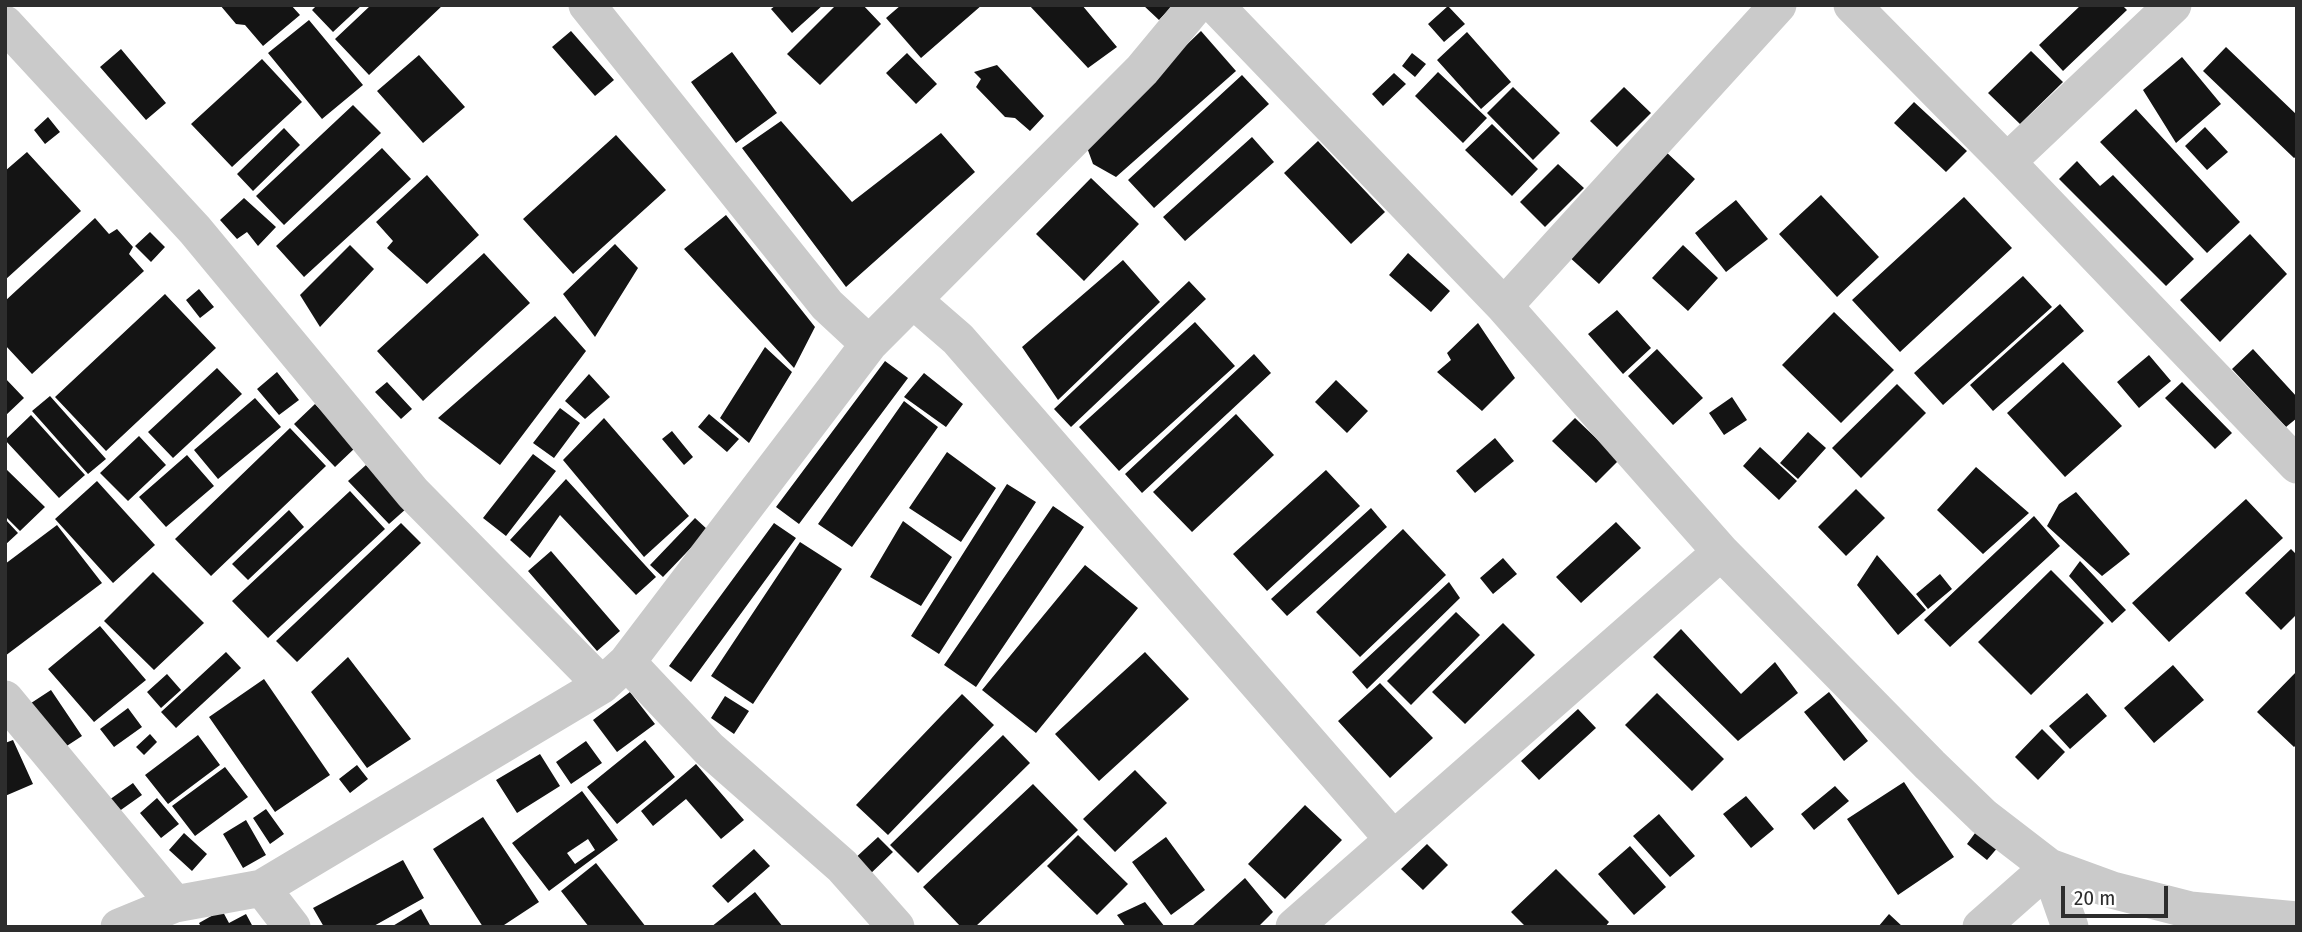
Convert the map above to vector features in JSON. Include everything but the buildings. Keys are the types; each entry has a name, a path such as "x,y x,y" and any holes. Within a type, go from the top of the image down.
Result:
{"street":[{"path":"587,5 827,305 869,344"},
{"path":"119,927 175,904 262,888 615,673 869,344 1142,70 1196,5"},
{"path":"1215,5 1504,306 1721,552 1984,817 2049,867 2112,890 2190,910 2297,920"},
{"path":"1504,306 1778,5"},
{"path":"1852,5 2007,162 2297,465"},
{"path":"2007,162 2173,5"},
{"path":"5,24 195,230 413,493 615,673 709,750 842,866 896,927"},
{"path":"913,300 958,340 1393,839"},
{"path":"1294,927 1721,552"},
{"path":"5,699 175,904"},
{"path":"1981,927 2049,867"},
{"path":"2049,867 2070,927"},
{"path":"262,888 292,927"}]}
